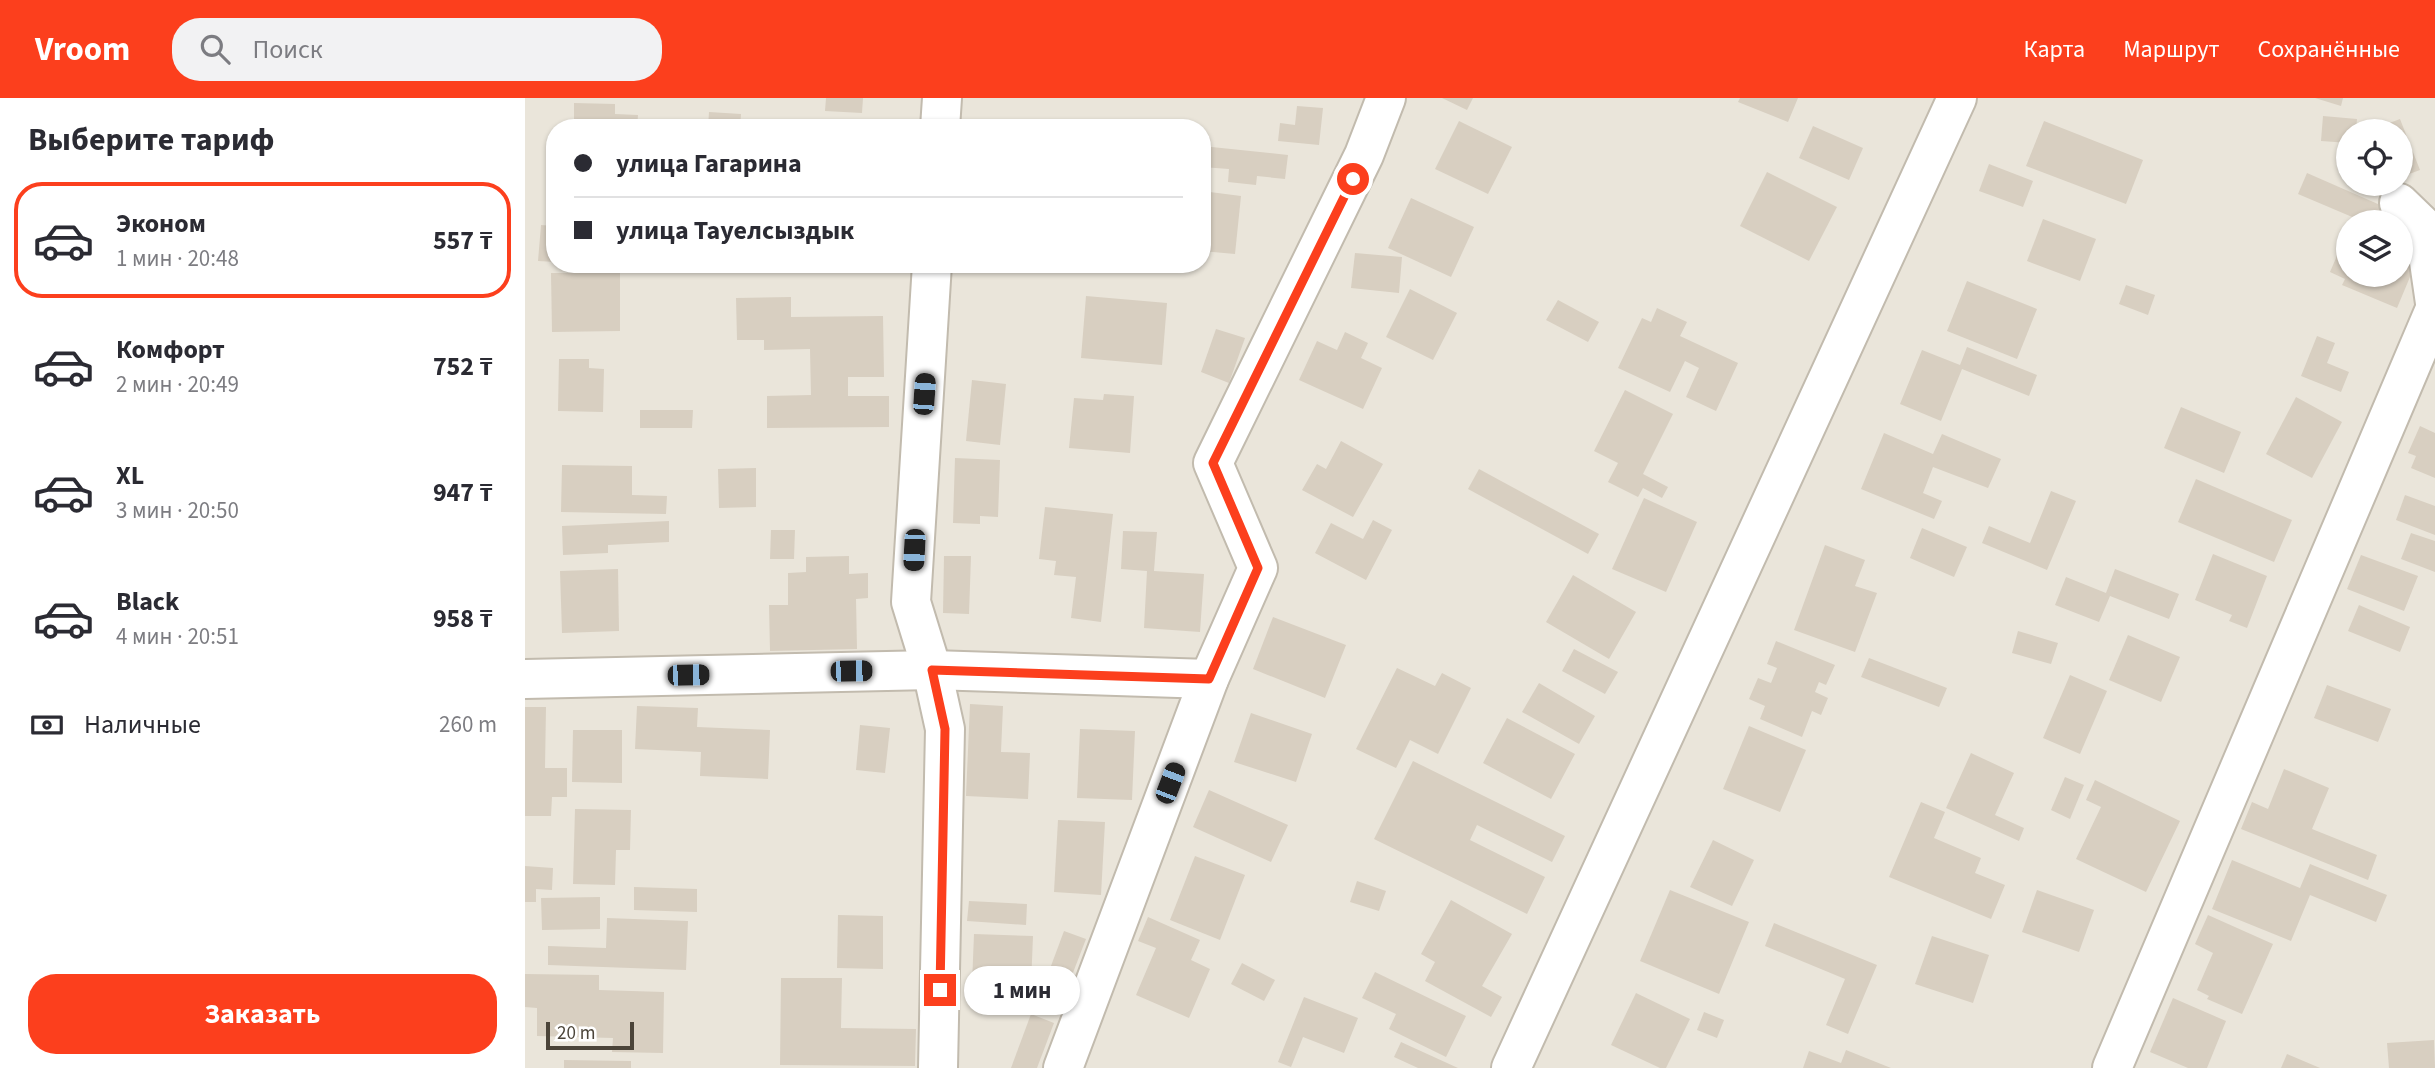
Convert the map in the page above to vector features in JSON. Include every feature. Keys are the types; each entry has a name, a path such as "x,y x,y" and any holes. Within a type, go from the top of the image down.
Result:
{"street":[{"path":"941,119 942,98"},
{"path":"1063,1068 1209,679 1258,568 1213,463 1364,155 1386,98"},
{"path":"1511,1068 1957,98"},
{"path":"2399,203 2424,227 2435,303"},
{"path":"931,273 911,602 932,670 945,729 938,1068"},
{"path":"2112,1068 2435,309"},
{"path":"525,679 932,670 1209,679"}],"shaded area":[{"path":"525,98 2435,98 2435,1068 525,1068"}],"building":[{"path":"826,98 863,98 862,113 825,111"},
{"path":"1442,98 1473,98 1467,110"},
{"path":"1740,98 1798,98 1788,122 1738,102"},
{"path":"2315,98 2343,98 2341,106"},
{"path":"574,103 615,104 615,114 638,115 638,119 574,119"},
{"path":"1297,106 1323,108 1319,145 1278,141 1280,123 1295,125"},
{"path":"709,112 741,114 741,119 709,119"},
{"path":"2323,116 2357,119 2336,119 2336,142 2321,141"},
{"path":"1459,121 1512,147 1488,194 1435,169"},
{"path":"2044,121 2143,160 2126,204 2026,166"},
{"path":"1813,126 1863,148 1849,180 1799,158"},
{"path":"1211,147 1288,155 1285,179 1257,176 1256,185 1228,182 1229,169 1211,168"},
{"path":"2413,152 2420,170 2413,173"},
{"path":"1989,164 2033,181 2023,207 1979,191"},
{"path":"1767,172 1837,207 1809,261 1740,226"},
{"path":"2307,173 2336,186 2336,196 2360,196 2387,208 2336,210 2298,194"},
{"path":"1211,192 1241,196 1235,254 1211,252"},
{"path":"1411,198 1474,227 1451,277 1388,248"},
{"path":"2043,219 2096,239 2080,281 2027,261"},
{"path":"541,225 546,225 546,261 538,261"},
{"path":"1355,253 1402,257 1399,293 1351,288"},
{"path":"2336,258 2336,275 2330,272"},
{"path":"551,273 620,273 620,331 552,332"},
{"path":"1967,281 2037,309 2017,359 1947,331"},
{"path":"2126,285 2155,295 2148,315 2119,304"},
{"path":"2347,287 2406,287 2397,308"},
{"path":"1410,289 1457,313 1433,360 1386,337"},
{"path":"1086,296 1167,303 1162,365 1081,358"},
{"path":"791,297 791,317 883,316 884,377 848,377 848,396 889,396 889,427 767,428 767,396 811,395 810,349 764,350 764,340 737,340 736,298"},
{"path":"1558,300 1599,322 1588,342 1546,320"},
{"path":"1657,308 1687,322 1680,336 1738,363 1716,411 1686,397 1699,368 1685,361 1670,392 1618,368 1642,318 1651,322"},
{"path":"1216,329 1245,338 1229,383 1201,372"},
{"path":"1345,332 1368,343 1361,358 1382,368 1363,409 1299,380 1317,341 1337,350"},
{"path":"2317,336 2335,343 2327,363 2349,372 2341,392 2301,376"},
{"path":"1967,347 2037,375 2029,396 1962,369 1941,421 1900,404 1922,350 1960,365"},
{"path":"559,359 589,359 589,368 604,369 603,412 558,411"},
{"path":"972,380 1006,384 1000,445 966,441"},
{"path":"1625,390 1673,414 1643,474 1668,487 1662,498 1643,488 1638,497 1608,482 1618,463 1594,451"},
{"path":"1104,394 1134,396 1130,453 1069,448 1074,398 1103,400"},
{"path":"2296,397 2342,422 2312,478 2266,454"},
{"path":"2181,407 2241,432 2224,473 2164,448"},
{"path":"640,410 693,410 692,428 640,428"},
{"path":"2420,426 2435,433 2435,478 2411,468 2416,456 2408,453"},
{"path":"1884,433 1933,454 1942,434 2001,459 1988,488 1933,467 1923,493 1942,501 1934,519 1861,489"},
{"path":"1341,441 1383,464 1353,517 1302,490 1317,464 1326,469"},
{"path":"955,458 1000,460 998,517 980,516 980,524 953,523"},
{"path":"562,465 632,466 632,495 667,496 666,514 561,512"},
{"path":"756,468 756,507 719,508 718,469"},
{"path":"1479,469 1599,534 1588,554 1468,489"},
{"path":"2196,479 2292,520 2274,562 2178,522"},
{"path":"2051,491 2076,501 2047,570 1982,543 1989,526 2030,543"},
{"path":"2405,495 2435,506 2435,535 2396,520"},
{"path":"1644,498 1697,522 1666,592 1612,569"},
{"path":"1045,507 1113,514 1101,622 1071,618 1076,577 1054,575 1056,561 1039,559"},
{"path":"1373,520 1392,530 1366,580 1315,553 1331,523 1363,539"},
{"path":"669,521 669,542 608,545 608,553 563,555 562,526"},
{"path":"1922,528 1967,547 1954,577 1910,558"},
{"path":"771,530 795,530 794,559 770,559"},
{"path":"1123,531 1157,532 1154,571 1204,574 1200,632 1144,628 1147,571 1121,569"},
{"path":"2411,533 2435,541 2435,572 2401,559"},
{"path":"1825,545 1865,560 1855,586 1877,593 1855,652 1794,630"},
{"path":"2213,554 2267,576 2247,628 2229,621 2232,615 2195,600"},
{"path":"2361,555 2418,576 2404,611 2347,589"},
{"path":"849,556 849,574 868,573 868,598 856,599 857,649 770,651 769,605 788,605 788,573 806,572 806,557"},
{"path":"944,556 971,556 969,614 943,613"},
{"path":"618,569 619,631 562,633 560,571"},
{"path":"2115,569 2179,594 2169,619 2110,596 2099,622 2055,605 2066,577 2106,593"},
{"path":"1573,575 1636,612 1609,659 1546,622"},
{"path":"2359,605 2410,627 2400,652 2348,631"},
{"path":"1273,617 1346,645 1325,698 1253,669"},
{"path":"2018,631 2058,643 2051,664 2012,653"},
{"path":"2128,635 2180,657 2161,702 2109,680"},
{"path":"1776,641 1835,665 1826,685 1819,682 1815,692 1828,698 1821,715 1812,711 1802,737 1760,719 1765,706 1749,699 1758,678 1771,683 1777,668 1767,664"},
{"path":"1574,649 1618,672 1605,694 1562,671"},
{"path":"1869,658 1947,688 1939,707 1861,677"},
{"path":"1397,668 1435,686 1442,673 1471,688 1438,754 1410,740 1396,768 1356,749"},
{"path":"2070,675 2107,691 2080,754 2043,738"},
{"path":"1539,683 1595,716 1579,744 1522,712"},
{"path":"2327,685 2391,709 2378,742 2314,718"},
{"path":"970,704 1003,706 1001,752 1030,753 1028,799 966,796"},
{"path":"637,706 698,708 697,727 770,730 768,779 700,776 701,752 635,749"},
{"path":"525,707 546,707 545,768 567,768 567,797 552,797 551,816 525,816"},
{"path":"1251,713 1312,734 1296,782 1234,762"},
{"path":"1507,718 1575,754 1551,799 1483,763"},
{"path":"860,725 890,728 885,773 856,770"},
{"path":"1749,726 1806,750 1780,812 1723,789"},
{"path":"1080,729 1135,731 1132,800 1077,798"},
{"path":"573,730 622,730 622,783 572,782"},
{"path":"1971,753 2014,773 1995,815 2024,828 2019,841 1946,808"},
{"path":"1413,761 1565,836 1552,862 1477,825 1470,840 1545,877 1527,914 1374,839"},
{"path":"2284,769 2329,788 2312,829 2377,855 2368,880 2241,829 2252,802 2268,809"},
{"path":"2065,777 2084,785 2070,819 2051,810"},
{"path":"2095,780 2180,821 2146,892 2076,859 2101,807 2086,800"},
{"path":"1209,790 1288,825 1271,862 1193,827"},
{"path":"1921,802 1945,812 1934,838 1981,858 1975,873 2005,885 1991,919 1889,877"},
{"path":"575,809 631,810 630,850 616,850 615,885 573,884"},
{"path":"1058,820 1105,822 1101,895 1054,892"},
{"path":"1713,840 1754,860 1732,906 1690,887"},
{"path":"1195,856 1245,875 1220,940 1170,920"},
{"path":"2232,860 2300,888 2310,864 2387,895 2376,922 2310,895 2291,941 2212,909"},
{"path":"525,866 553,868 552,890 536,889 536,902 525,902"},
{"path":"1357,881 1386,891 1379,911 1350,902"},
{"path":"634,887 697,889 697,912 634,910"},
{"path":"1670,890 1749,922 1719,994 1640,961"},
{"path":"2037,890 2094,910 2079,952 2022,932"},
{"path":"600,897 600,929 542,930 541,898"},
{"path":"1451,900 1512,934 1482,986 1502,997 1491,1017 1425,981 1435,962 1421,954"},
{"path":"969,901 1027,904 1026,925 967,921"},
{"path":"838,915 883,916 883,969 837,968"},
{"path":"2208,915 2273,944 2242,1014 2207,999 2209,996 2197,990 2213,953 2195,944"},
{"path":"1148,917 1200,940 1191,960 1210,969 1189,1018 1136,995 1156,948 1138,941"},
{"path":"607,918 688,921 686,970 548,965 548,946 606,948"},
{"path":"1774,923 1877,965 1848,1034 1826,1025 1845,979 1765,946"},
{"path":"1064,931 1086,939 1069,983 1048,974"},
{"path":"974,934 1033,936 1031,985 972,984"},
{"path":"1932,936 1989,955 1973,1003 1915,984"},
{"path":"1242,963 1275,980 1264,1001 1231,984"},
{"path":"1375,972 1466,1016 1446,1057 1389,1029 1396,1014 1362,998"},
{"path":"525,974 599,975 599,990 664,992 663,1053 612,1052 613,1038 537,1036 537,1008 525,1007"},
{"path":"781,978 842,978 841,1028 916,1029 915,1066 780,1065"},
{"path":"1636,993 1690,1019 1666,1068 1660,1068 1611,1045"},
{"path":"1304,997 1358,1018 1344,1053 1303,1037 1291,1067 1278,1062"},
{"path":"2173,998 2226,1021 2207,1068 2188,1068 2150,1052"},
{"path":"1704,1012 1724,1020 1717,1038 1697,1030"},
{"path":"1031,1014 1054,1023 1037,1068 1011,1068"},
{"path":"2434,1040 2435,1068 2389,1068 2387,1043"},
{"path":"1401,1042 1458,1068 1418,1068 1394,1057"},
{"path":"1846,1050 1891,1068 1803,1068 1809,1051 1841,1063"},
{"path":"2287,1054 2320,1068 2281,1068"},
{"path":"564,1060 631,1061 631,1068 564,1068"}],"route":[{"path":"940,990 945,729 932,670 1209,679 1258,568 1213,463 1353,179"}]}
